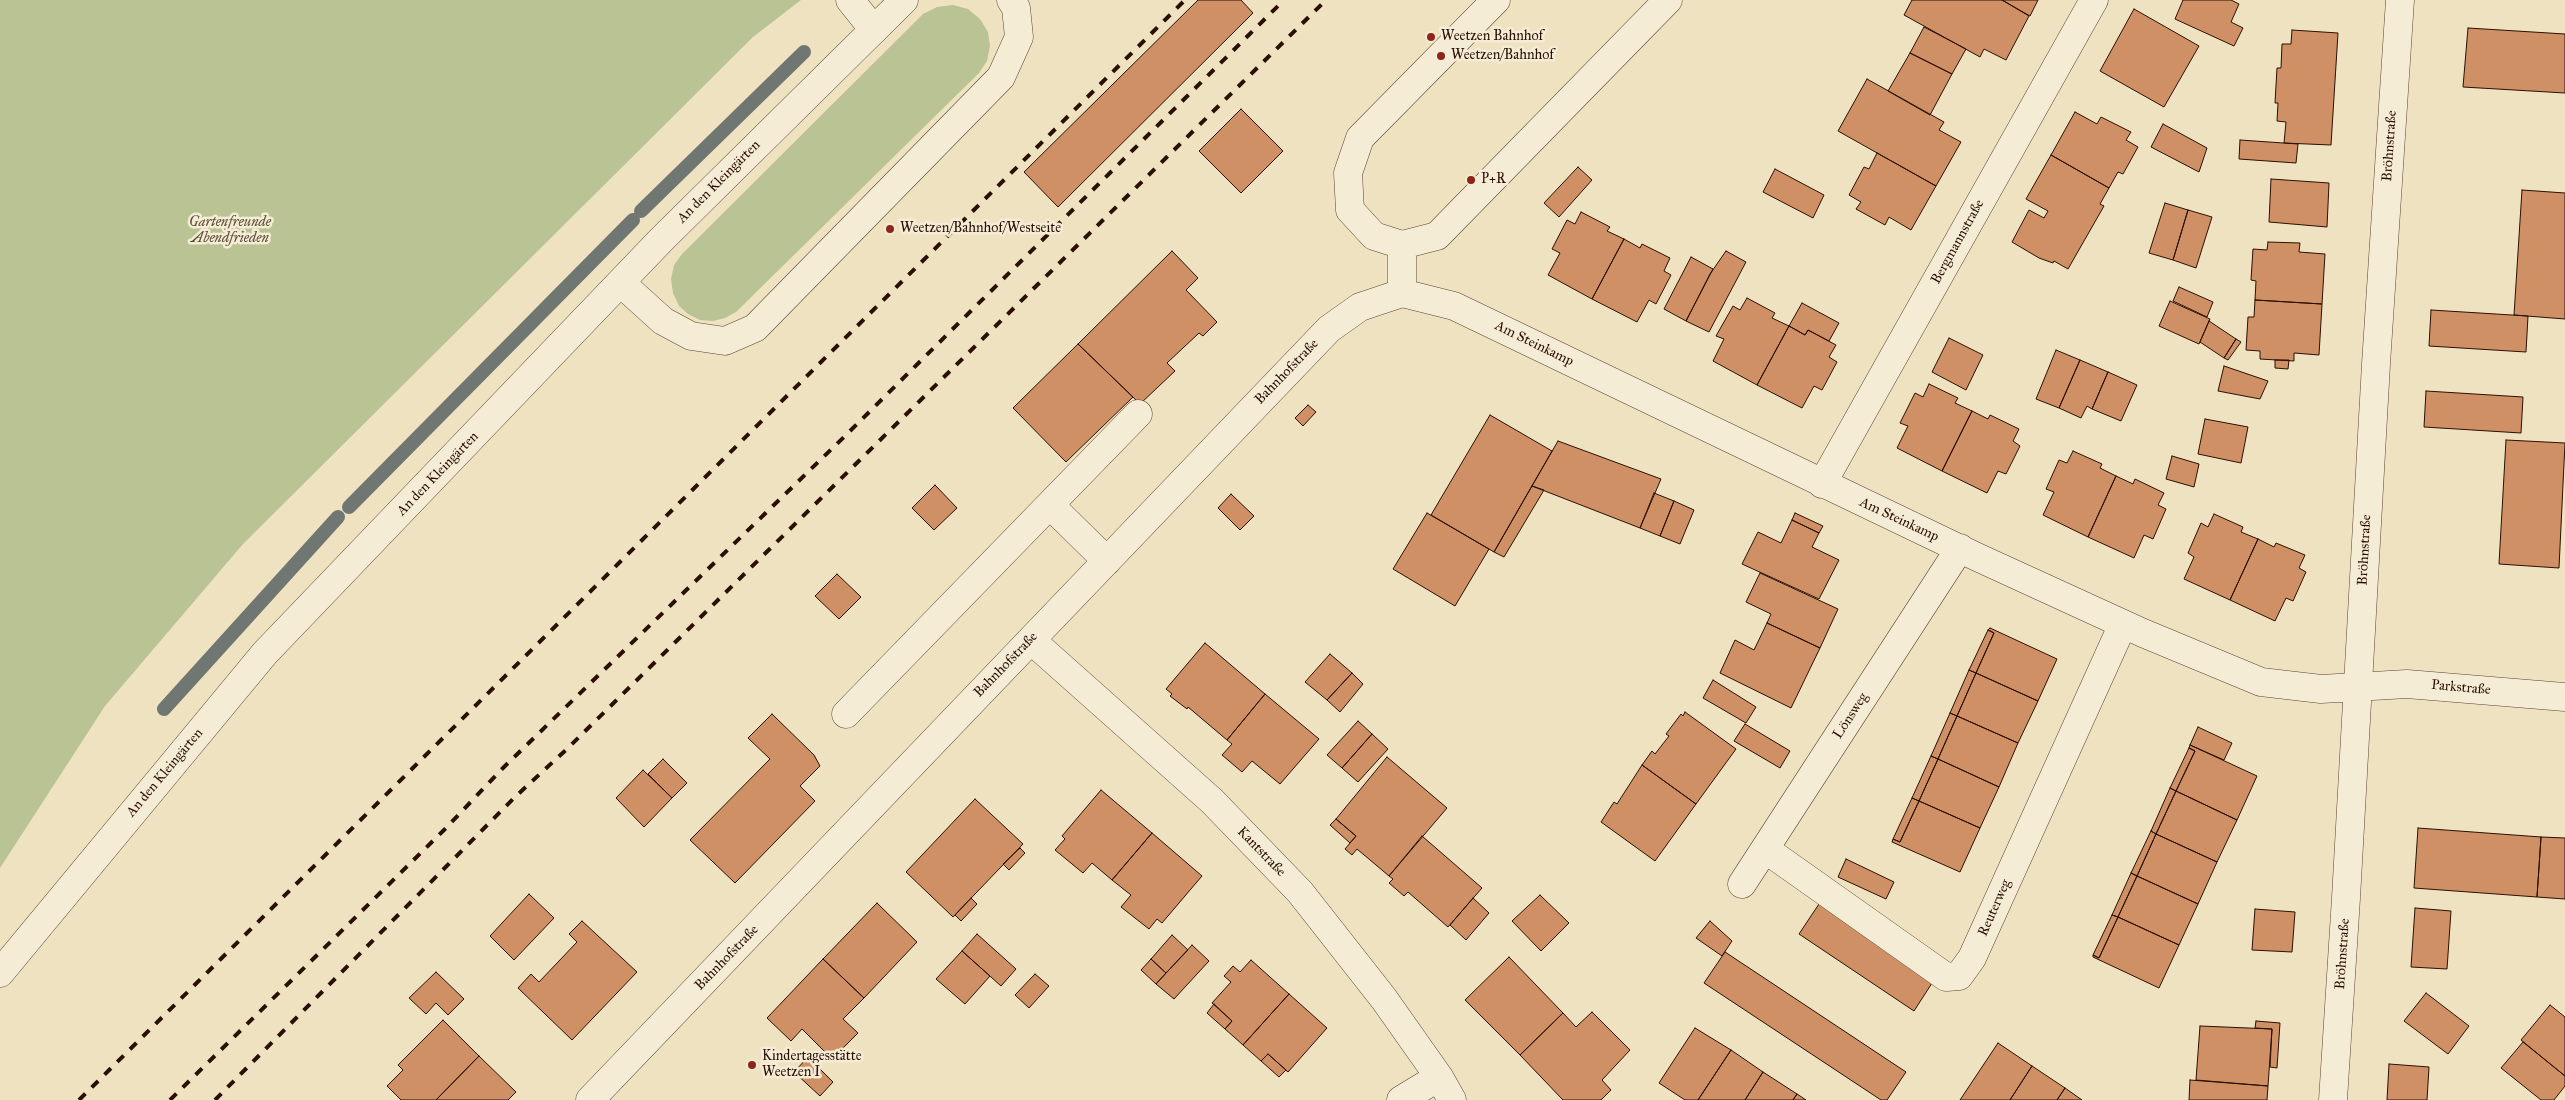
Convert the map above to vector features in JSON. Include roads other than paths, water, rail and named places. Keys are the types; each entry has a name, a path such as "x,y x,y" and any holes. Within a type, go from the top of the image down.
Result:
{"street":[{"path":"850,0 874,30"},
{"name":"An den Kleingärten","path":"0,973 265,654 661,240 904,0"},
{"path":"621,283 663,321 691,336 724,341 755,328 1001,77 1019,37 1016,8 1011,0"},
{"path":"1496,0 1360,138 1348,173 1350,210 1374,236 1402,245 1437,236 1668,0"},
{"name":"Bergmannstraße","path":"1822,484 2094,0"},
{"name":"Bröhnstraße","path":"2333,1100 2376,364 2400,0"},
{"path":"1402,245 1402,293"},
{"name":"Am Steinkamp","path":"1402,293 1454,306 1822,484 2123,624 2260,682 2321,689 2358,688"},
{"name":"Bahnhofstraße","path":"590,1100 1328,329 1360,307 1402,293"},
{"path":"846,714 1138,414"},
{"path":"1050,505 1107,561"},
{"name":"Lönsweg","path":"1742,884 1960,548"},
{"name":"Reuterweg","path":"1765,849 1946,977 1958,976 1972,958 2123,624"},
{"name":"Kantstraße","path":"1031,640 1212,801 1300,892 1384,998 1439,1077 1452,1100"},
{"name":"Parkstraße","path":"2358,688 2406,684 2565,697"},
{"path":"1400,1100 1439,1077"}],"waterway":[{"path":"641,211 804,52"},
{"path":"349,507 633,220"},
{"path":"164,709 338,517"}],"railway":[{"path":"79,1100 1185,0"},
{"path":"170,1100 444,830 504,767 845,436 1284,0"},
{"path":"215,1100 515,797 568,748 1326,0"}],"place":[{"name":"Weetzen Bahnhof","path":"1431,37"},
{"name":"Weetzen/Bahnhof","path":"1441,56"},
{"name":"P+R","path":"1471,180"},
{"name":"Weetzen/Bahnhof/Westseite","path":"890,229"},
{"name":"Kindertagesstätte Weetzen I","path":"752,1065"}],"park label":[{"name":"Gartenfreunde Abendfrieden","path":"230,232"}]}
